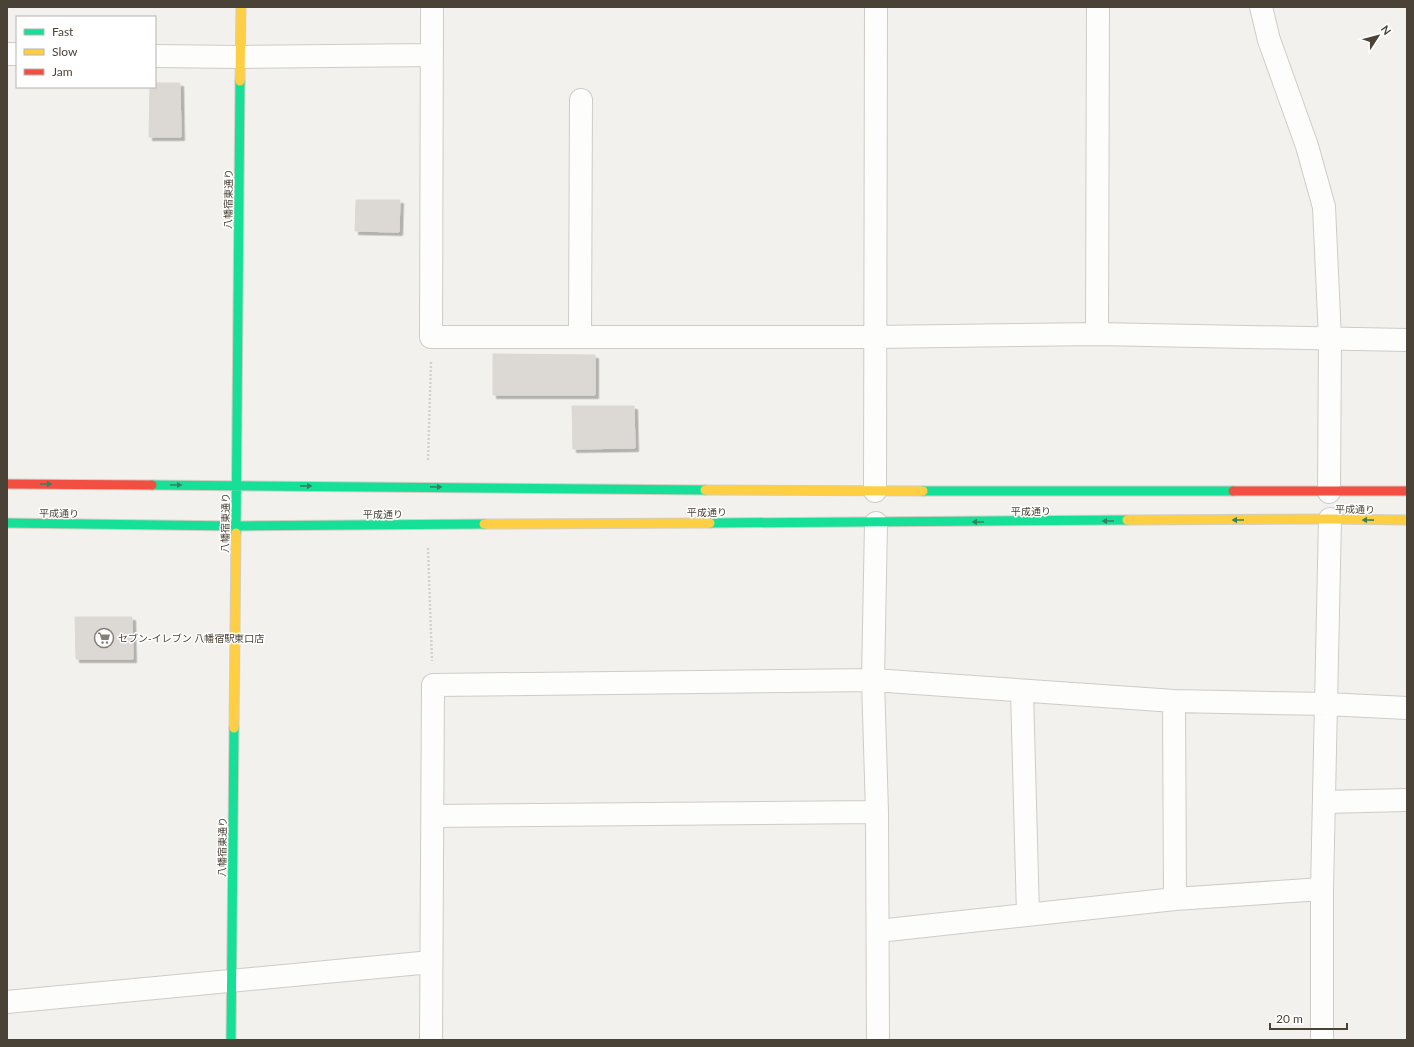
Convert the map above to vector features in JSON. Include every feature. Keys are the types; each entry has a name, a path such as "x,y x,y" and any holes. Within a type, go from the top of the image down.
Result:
{"street":[{"name":"八幡宿東通り","path":"231,1040 241,57 240,7"},
{"path":"432,7 431,337 875,337 1096,334 1407,340"},
{"path":"875,491 876,7"},
{"path":"1096,334 1098,7"},
{"path":"1261,7 1269,40 1308,146 1324,207 1330,339 1329,492"},
{"path":"156,56 241,57 432,55"},
{"path":"580,337 581,100"},
{"name":"平成通り","path":"7,484 875,491 1407,491"},
{"path":"1322,1040 1322,889 1330,520"},
{"name":"平成通り","path":"7,523 236,526 1407,520"},
{"path":"876,523 873,680 877,812 878,1040"},
{"path":"431,1040 433,685 873,680 1174,701 1326,704 1407,708"},
{"path":"1022,691 1028,915"},
{"path":"1174,701 1175,900"},
{"path":"1324,802 1407,800"},
{"path":"433,816 877,812"},
{"path":"878,931 1175,900 1322,889"},
{"path":"7,1002 431,962"}],"path":[{"path":"428,460 431,337"},
{"path":"428,545 433,685"}],"building":[{"path":"156,83 180,83 181,137 149,137 150,88 156,88"},
{"path":"356,200 400,200 399,232 355,231"},
{"path":"493,354 595,355 595,395 493,395"},
{"path":"572,406 634,406 635,448 573,449"},
{"name":"セブン-イレブン 八幡宿駅東口店","path":"75,617 132,617 133,659 76,659"}],"traffic: fast":[{"path":"236,533 240,81"},
{"path":"152,485 705,490"},
{"path":"923,491 1233,491"},
{"path":"710,523 1127,520"},
{"path":"7,523 236,526 484,524"},
{"path":"231,1040 234,728"}],"traffic: slow":[{"path":"240,81 241,7"},
{"path":"705,490 923,491"},
{"path":"1127,520 1407,520"},
{"path":"484,524 710,523"},
{"path":"234,728 236,533"}],"traffic: jam":[{"path":"7,484 152,485"},
{"path":"1233,491 1407,491"}],"place":[{"name":"セブン-イレブン 八幡宿駅東口店","path":"104,638"}]}
